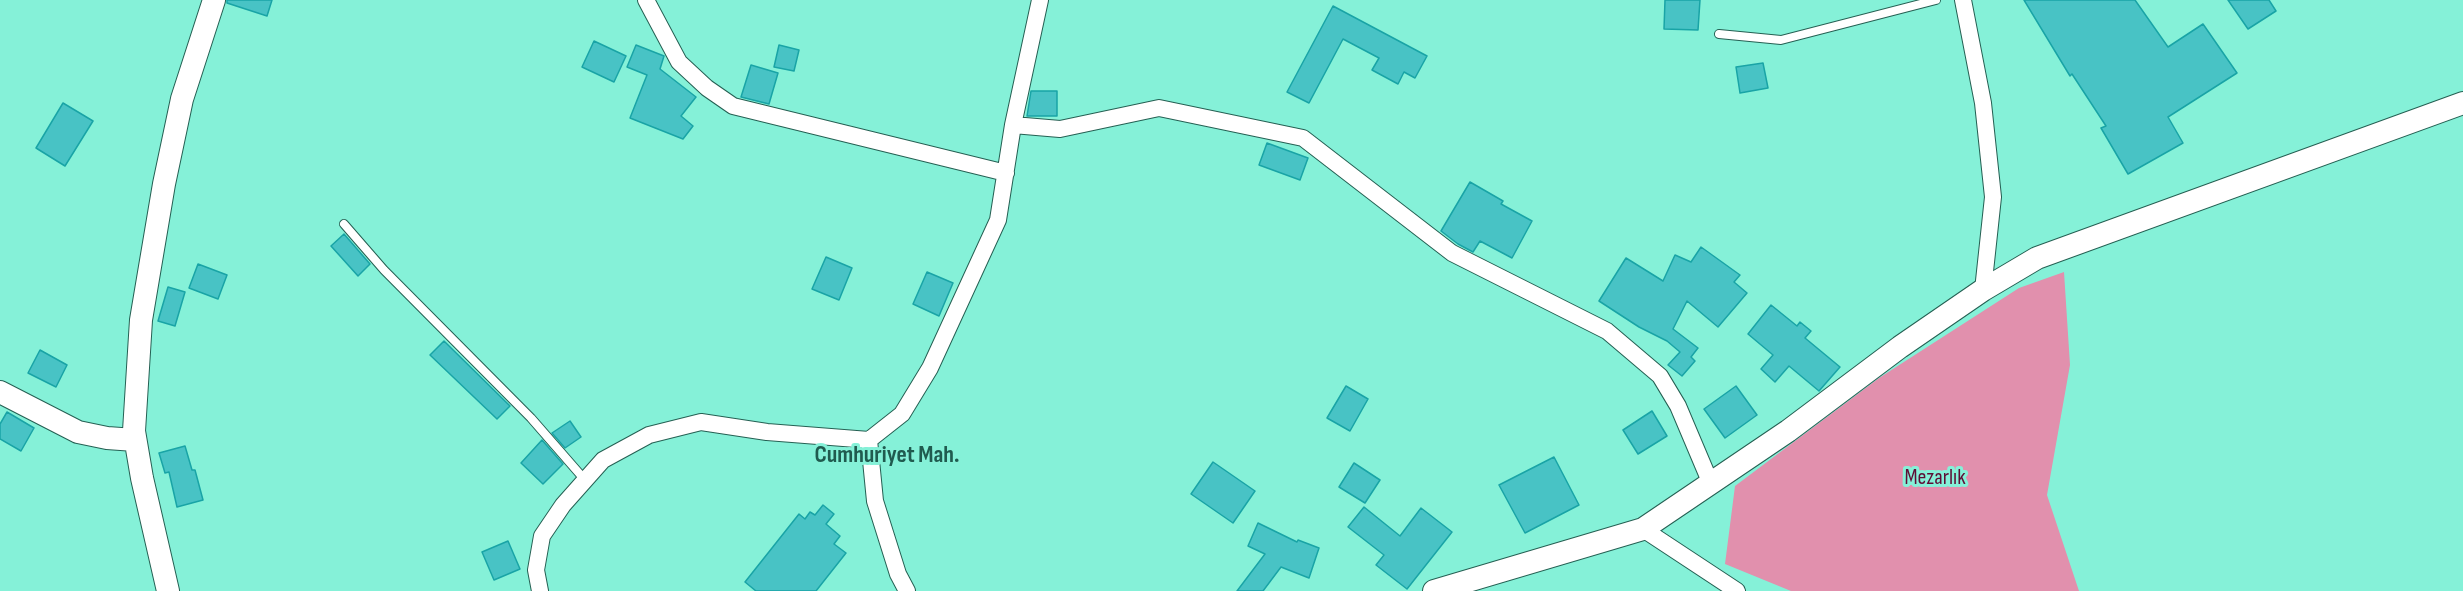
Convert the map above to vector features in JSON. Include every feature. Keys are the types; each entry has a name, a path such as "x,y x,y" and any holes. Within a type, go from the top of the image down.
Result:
{"street":[{"path":"168,591 135,440 141,320 164,184 182,99 214,0"},
{"path":"646,0 679,62 707,88 733,106 1006,173"},
{"path":"540,591 536,570 542,536 563,505 603,459 649,435 701,422 767,432 869,440 902,414 930,368 998,220 1013,126 1040,0"},
{"path":"1964,0 1983,103 1993,197 1983,290"},
{"path":"1434,591 1643,529 1788,431 1900,347 1983,290 2037,258 2463,103"},
{"path":"1013,126 1060,129 1159,108 1302,138 1452,253 1607,332 1660,376 1678,406 1711,484"},
{"path":"0,392 78,432 107,438 135,440"},
{"path":"869,440 875,501 898,573 908,591"},
{"path":"1643,529 1729,588 1737,591"}],"lane":[{"path":"1719,34 1781,40 1936,0"},
{"path":"344,224 408,295 531,418 585,480"}],"green space":[{"name":"Mezarlık","path":"2064,272 2070,365 2047,495 2079,591 1791,591 1725,564 1735,486 1879,378 2019,288"}],"building":[{"path":"227,0 272,0 267,16 227,3"},
{"path":"1665,0 1700,0 1698,30 1664,29"},
{"path":"2024,0 2135,0 2168,47 2203,24 2237,73 2168,117 2183,143 2128,174 2101,128 2106,126 2072,74 2070,76"},
{"path":"2228,0 2269,0 2276,11 2248,29"},
{"path":"1333,6 1427,56 1415,78 1404,72 1398,84 1372,70 1379,58 1343,39 1309,103 1287,92"},
{"path":"594,41 626,56 614,82 582,67"},
{"path":"636,45 664,56 660,69 696,97 681,116 693,126 683,139 630,118 647,75 627,67"},
{"path":"779,45 799,50 794,71 774,67"},
{"path":"1763,63 1768,88 1740,93 1736,67"},
{"path":"751,65 778,73 769,104 741,97"},
{"path":"1031,91 1057,91 1057,116 1027,116"},
{"path":"63,103 93,121 65,166 36,148"},
{"path":"1267,143 1308,158 1300,180 1259,165"},
{"path":"1470,182 1503,201 1501,204 1532,221 1512,258 1480,241 1473,252 1441,231"},
{"path":"344,234 370,264 358,276 331,246"},
{"path":"1701,247 1740,275 1734,282 1747,293 1718,327 1687,301 1673,329 1698,348 1691,357 1695,361 1682,376 1668,365 1680,352 1667,341 1639,327 1599,301 1626,258 1663,281 1675,255 1691,262"},
{"path":"826,257 852,268 839,300 812,289"},
{"path":"198,264 227,275 218,299 189,288"},
{"path":"927,272 953,283 939,316 913,304"},
{"path":"168,287 185,292 175,326 158,321"},
{"path":"1771,305 1797,326 1800,322 1811,331 1805,338 1840,367 1819,391 1789,366 1775,382 1761,369 1773,355 1748,334"},
{"path":"444,341 510,406 497,419 430,355"},
{"path":"40,350 67,365 56,387 28,373"},
{"path":"1346,386 1368,399 1350,431 1327,418"},
{"path":"1736,386 1757,415 1725,438 1704,409"},
{"path":"1652,411 1667,436 1638,454 1623,430"},
{"path":"7,412 34,428 21,451 0,439 0,424"},
{"path":"570,421 581,437 565,448 552,433"},
{"path":"542,440 563,464 543,484 521,463"},
{"path":"185,446 192,470 195,470 203,500 177,507 169,472 165,473 159,453"},
{"path":"1554,457 1579,505 1525,533 1499,485"},
{"path":"1213,462 1255,491 1233,523 1191,494"},
{"path":"1354,463 1380,480 1365,503 1339,487"},
{"path":"823,505 834,514 826,524 840,536 834,544 846,553 816,591 756,591 745,582 799,514 805,519 810,512 815,515"},
{"path":"1364,507 1400,536 1421,508 1452,532 1407,589 1376,565 1384,555 1348,527"},
{"path":"1258,523 1297,542 1298,540 1319,548 1309,578 1281,567 1263,591 1237,591 1265,554 1248,546"},
{"path":"508,541 520,569 494,580 482,552"}],"district":[{"name":"Cumhuriyet Mah.","path":"887,456"}]}
